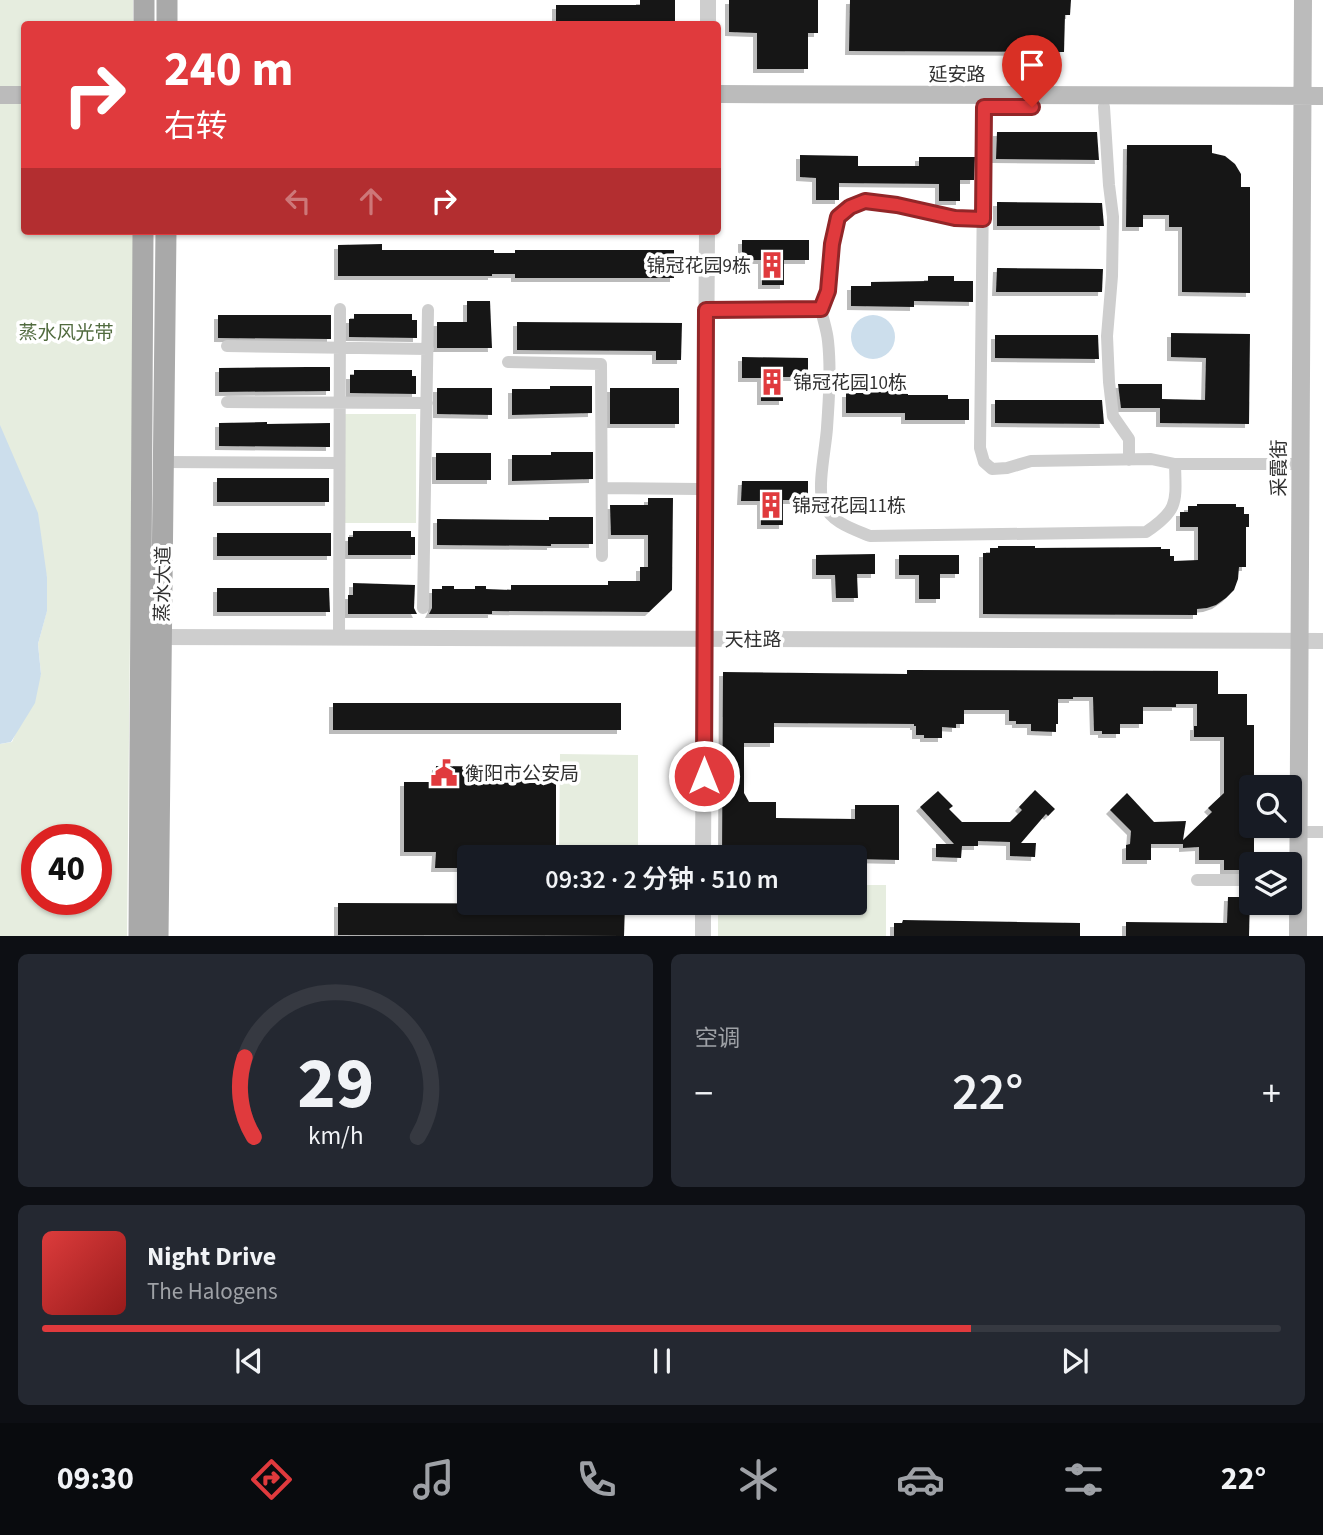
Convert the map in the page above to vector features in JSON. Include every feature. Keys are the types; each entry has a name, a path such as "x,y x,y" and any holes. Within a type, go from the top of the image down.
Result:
{"main road":[{"path":"144,0 144,21"},
{"path":"167,0 167,21"},
{"name":"采霞街","path":"1293,0 1297,102 1293,775"},
{"name":"采霞街","path":"1297,102 1303,0"},
{"name":"延安路","path":"721,94 1297,102 1323,108"},
{"path":"0,95 21,100"},
{"name":"延安路","path":"721,106 1104,107 1297,102 1323,96"},
{"path":"0,106 21,100"},
{"name":"蒸水大道","path":"143,235 158,936"},
{"name":"蒸水大道","path":"139,936 151,637 163,462 166,235"},
{"name":"采霞街","path":"1289,775 1294,641"},
{"name":"采霞街","path":"1293,838 1297,936"},
{"path":"1287,936 1288,915"}],"street":[{"path":"700,0 700,21"},
{"path":"708,0 708,21"},
{"path":"984,107 981,448 984,462 992,469 1031,461 1152,459 1175,464 1295,464"},
{"path":"1104,107 1113,217 1107,336 1109,382 1113,416 1129,439 1129,460"},
{"path":"983,219 955,218 865,201 850,207 838,217 832,244 828,291 821,309 828,339 830,377 821,475 822,502 830,516 870,536 1146,532 1163,521 1176,501 1175,464"},
{"path":"699,235 698,489 704,845"},
{"path":"696,845 707,235"},
{"path":"339,638 340,309"},
{"path":"706,310 821,309"},
{"path":"423,608 428,310"},
{"path":"227,346 428,349"},
{"path":"508,362 601,364 602,556"},
{"path":"227,402 427,403"},
{"path":"163,462 339,463"},
{"path":"602,488 698,489"},
{"name":"天柱路","path":"151,637 1323,641"},
{"path":"1302,830 1323,832"},
{"path":"1197,880 1239,880"},
{"path":"695,915 695,936"},
{"path":"703,915 703,936"}],"green space":[{"name":"蒸水风光带","path":"0,0 133,0 133,21 21,21 21,235 134,235 127,936 0,936 0,744 12,742 41,674 38,644 47,610 47,577 0,426"},
{"path":"345,414 416,414 416,523 345,523"},
{"path":"560,754 638,755 638,845 559,845"},
{"path":"867,885 886,885 886,936 718,936 718,915 867,915"}],"water":[{"path":"873,315 888,322 895,337 888,352 873,359 858,352 851,337 858,322"},
{"path":"0,425 38,513 47,577 47,611 38,644 41,674 35,703 11,742 0,744"}],"building":[{"path":"640,0 675,0 675,21 556,21 556,5 640,5"},
{"path":"729,0 818,0 818,33 808,33 808,69 757,69 757,33 729,32"},
{"path":"850,0 1071,0 1070,15 1065,15 1064,52 849,51"},
{"path":"997,132 1097,132 1099,160 996,159"},
{"path":"1127,145 1212,145 1212,153 1225,156 1235,164 1241,174 1241,187 1250,187 1250,293 1182,292 1182,227 1169,227 1169,215 1143,215 1143,227 1126,227"},
{"path":"800,155 858,156 858,166 919,166 919,157 975,157 974,180 960,180 960,201 939,201 939,184 839,183 839,200 816,200 816,178 800,177"},
{"path":"997,202 1102,203 1104,226 997,226"},
{"name":"锦冠花园9栋","path":"742,240 809,240 809,260 784,260 784,285 762,285 762,260 742,260"},
{"path":"382,244 382,250 494,250 494,253 515,253 515,250 674,250 674,278 515,278 515,274 338,276 338,245"},
{"path":"997,268 1103,269 1102,292 996,292"},
{"path":"928,276 954,276 954,281 973,281 973,302 914,301 914,307 851,306 851,286 871,286 871,282 928,281"},
{"path":"467,301 490,301 492,348 437,348 437,322 467,322"},
{"path":"354,314 412,314 412,320 417,320 417,338 349,337 349,319 354,319"},
{"path":"218,315 331,315 331,339 218,338"},
{"path":"517,322 682,323 681,360 656,360 656,351 517,350"},
{"path":"1171,333 1250,334 1249,424 1160,423 1160,408 1121,408 1118,384 1162,384 1162,399 1205,400 1206,358 1171,357"},
{"path":"995,335 1098,335 1099,359 995,358"},
{"name":"锦冠花园10栋","path":"742,357 808,358 808,377 783,377 783,401 761,401 761,378 742,378"},
{"path":"330,367 330,391 219,392 219,368"},
{"path":"354,370 412,370 412,376 416,376 416,394 350,393 350,375 354,375"},
{"path":"550,386 592,386 592,413 512,415 512,389 550,389"},
{"path":"437,388 492,388 492,415 437,414"},
{"path":"610,388 679,388 679,424 610,424"},
{"path":"866,388 891,388 891,393 948,395 948,399 969,399 969,420 905,420 905,413 846,413 846,393 866,393"},
{"path":"995,400 1102,400 1104,424 995,423"},
{"path":"219,423 330,423 330,447 219,446"},
{"path":"551,452 593,452 593,479 512,481 512,455 551,455"},
{"path":"436,453 491,453 491,480 436,480"},
{"path":"217,478 329,478 329,502 217,502"},
{"name":"锦冠花园11栋","path":"742,481 808,481 808,500 783,500 783,525 761,525 761,501 741,501"},
{"path":"648,498 673,498 672,590 649,612 492,611 492,614 429,614 432,608 432,589 442,589 442,586 475,589 475,586 486,586 486,589 511,590 511,585 608,585 608,581 640,581 640,567 648,567 648,535 611,535 610,505 648,505"},
{"path":"1236,504 1236,507 1244,507 1244,514 1249,514 1249,527 1246,527 1246,567 1239,567 1234,590 1216,605 1197,609 1197,615 983,614 983,553 990,553 990,548 1161,547 1170,549 1170,556 1174,556 1174,561 1198,560 1198,527 1180,527 1180,512 1188,512 1188,506"},
{"path":"549,517 593,517 593,544 437,545 437,519 549,520"},
{"path":"353,531 411,531 411,537 415,537 415,555 348,555 348,537 353,537"},
{"path":"217,533 331,533 331,556 217,556"},
{"path":"875,554 875,574 857,574 858,598 836,598 835,575 816,575 816,555"},
{"path":"899,555 959,555 959,574 940,574 940,599 919,599 919,575 899,575"},
{"path":"353,583 415,585 414,608 417,614 348,614 348,595 353,595"},
{"path":"217,588 329,588 330,612 217,612"},
{"path":"907,670 1218,671 1218,694 1247,694 1247,725 1254,725 1254,775 1239,775 1239,838 1254,838 1254,852 1239,852 1239,870 1224,870 1224,860 1199,860 1199,847 1183,848 1183,844 1151,844 1151,860 1126,860 1126,845 1130,844 1131,831 1110,810 1127,793 1154,822 1186,821 1183,840 1212,812 1208,808 1224,793 1224,737 1194,737 1197,704 1143,707 1143,724 1120,724 1120,734 1102,734 1102,731 1094,731 1093,697 1058,699 1056,732 1031,731 1031,724 1009,721 1009,710 964,710 964,724 956,724 956,728 942,727 942,738 916,735 914,724 774,723 774,743 744,743 744,793 749,802 776,802 776,818 855,819 855,805 899,805 899,860 867,859 867,845 722,845 723,672 907,674"},
{"path":"333,703 621,703 621,730 333,730"},
{"path":"436,766 556,767 556,845 457,845 457,868 435,868 436,852 404,852 404,782 435,782"},
{"path":"1035,790 1055,809 1048,816 1046,814 1021,843 1036,843 1035,857 1010,856 1010,842 978,841 978,846 962,846 961,858 936,857 936,844 954,844 920,807 938,791 953,806 949,809 962,822 1010,822 1022,810 1019,807"},
{"path":"1228,897 1239,897 1239,915 1250,915 1249,936 1126,936 1126,922 1227,923"},
{"path":"338,903 457,903 457,915 625,915 624,936 338,935"},
{"path":"903,920 1080,923 1080,936 894,936 894,923 902,923"}],"place":[{"name":"锦冠花园9栋","path":"772,265"},
{"name":"锦冠花园10栋","path":"772,382"},
{"name":"锦冠花园11栋","path":"771,505"},
{"name":"衡阳市公安局","path":"444,773"}],"route":[{"path":"704,776 706,310 821,309 828,291 832,244 838,217 850,207 865,201 955,218 983,219 984,107 1032,107"}]}
